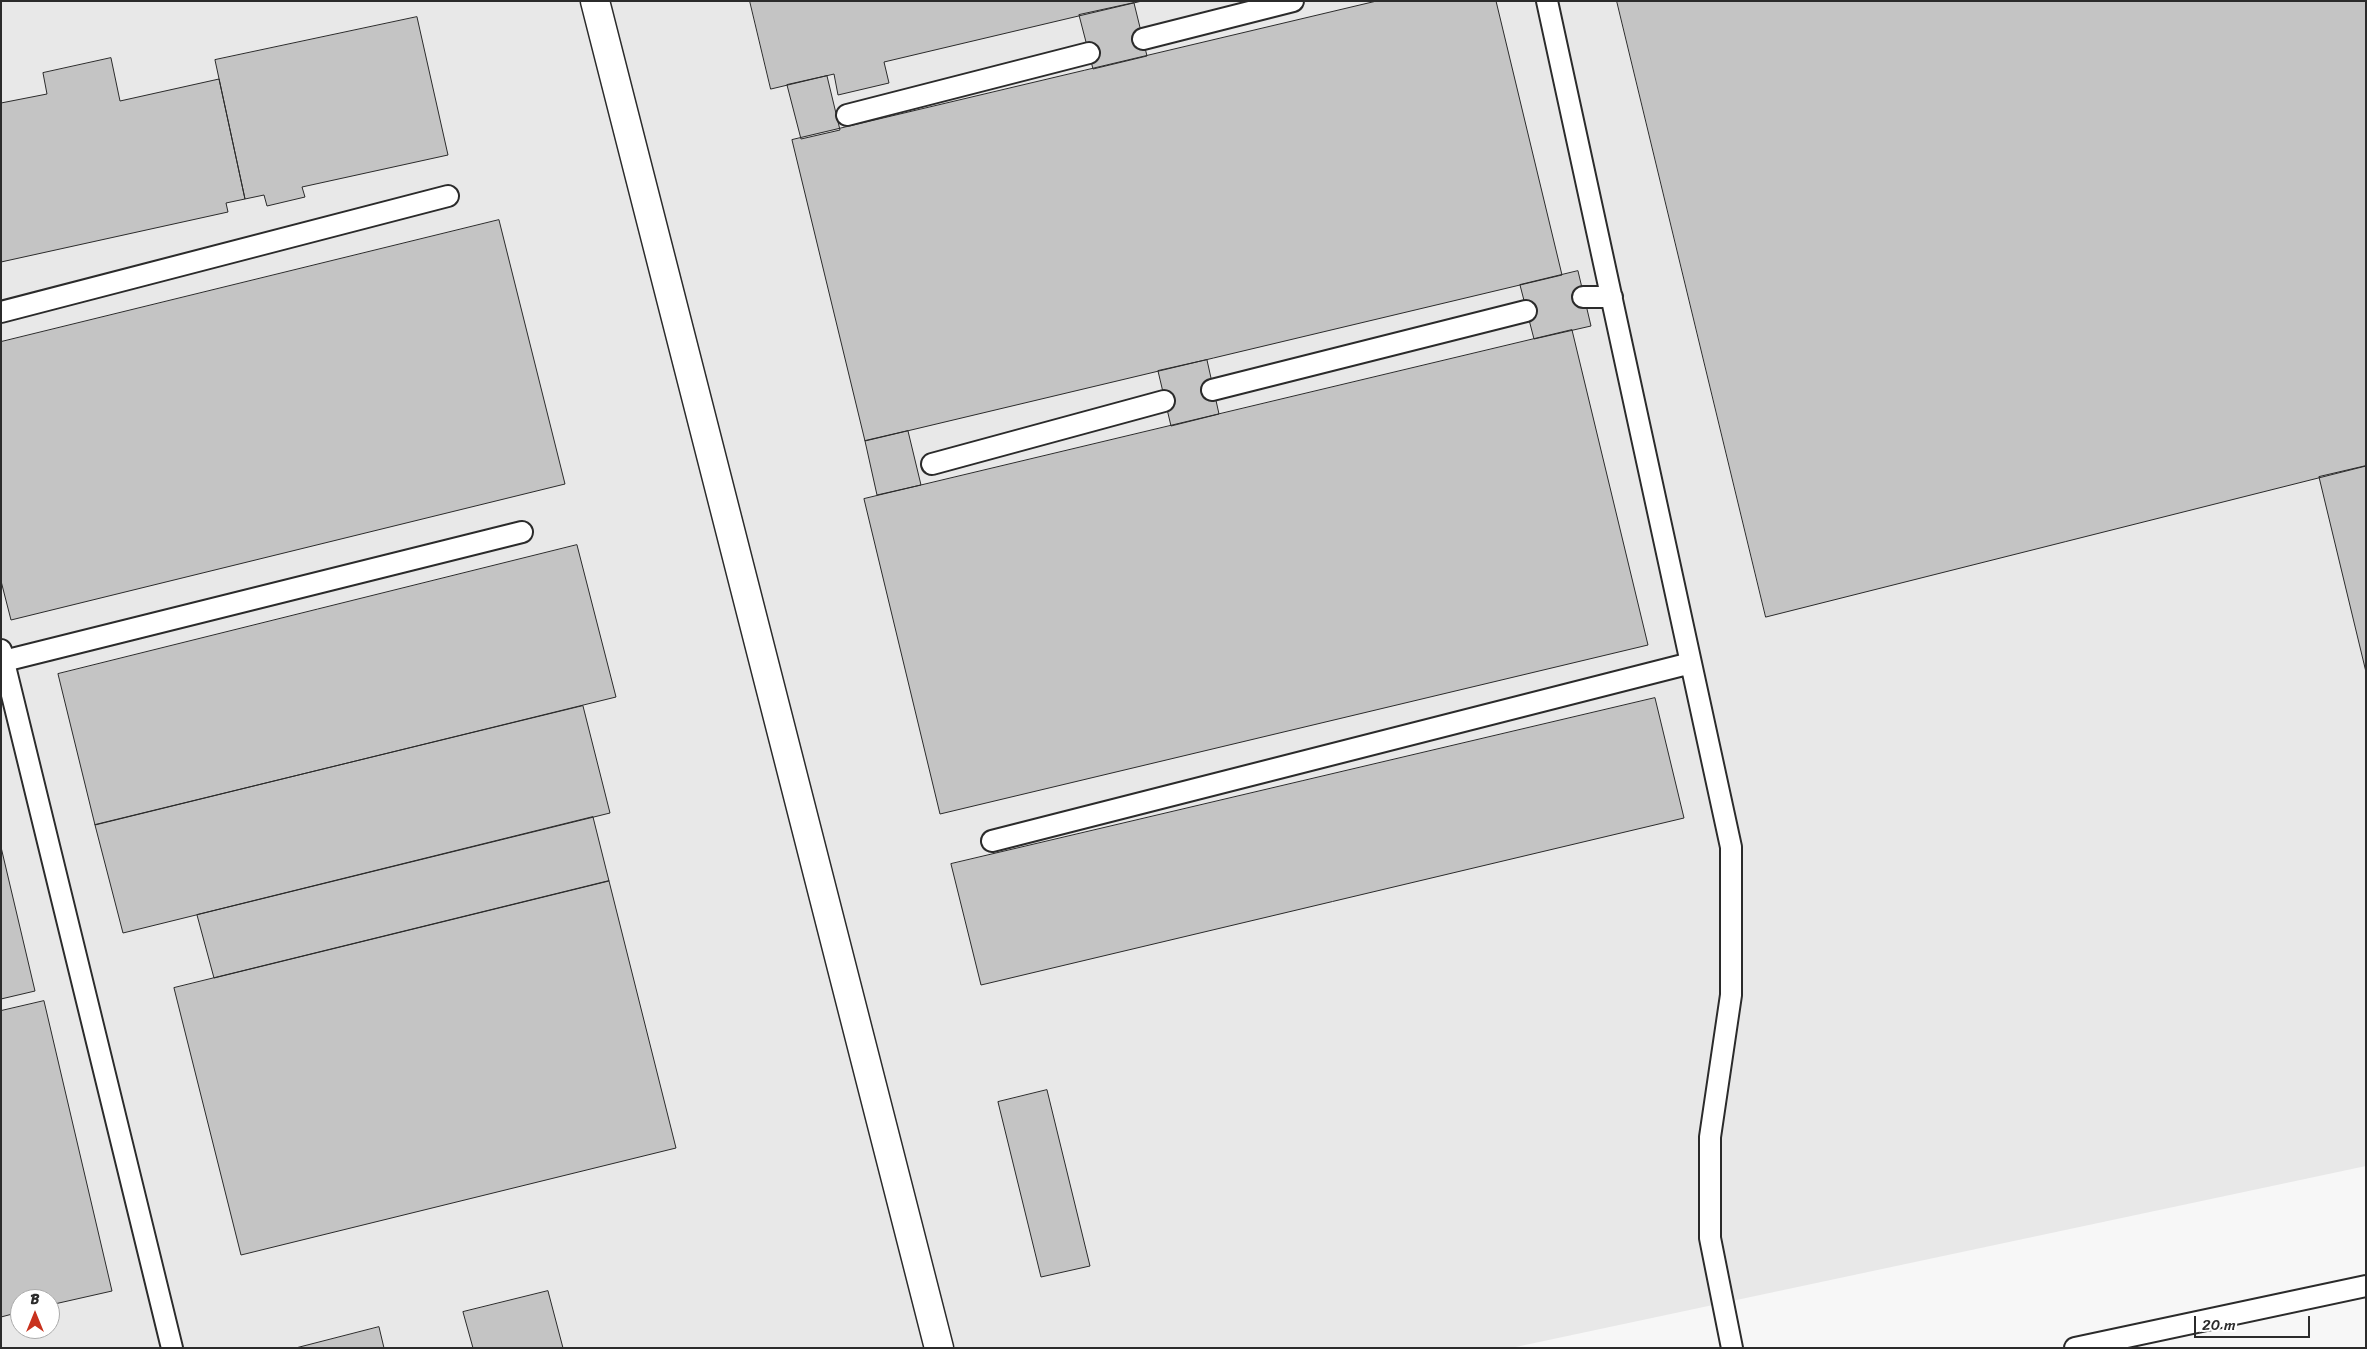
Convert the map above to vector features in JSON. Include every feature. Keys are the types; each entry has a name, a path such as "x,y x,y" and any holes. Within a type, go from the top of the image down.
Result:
{"street":[{"path":"595,1 939,1348"}],"lane":[{"path":"1143,38 1293,1"},
{"path":"1547,1 1731,846 1731,995 1710,1137 1710,1238 1732,1348"},
{"path":"848,115 1089,53"},
{"path":"1,312 448,196"},
{"path":"1583,297 1612,297"},
{"path":"1212,390 1526,311"},
{"path":"932,464 1164,401"},
{"path":"172,1348 8,710 3,655 522,532"},
{"path":"992,841 1691,663"},
{"path":"2075,1348 2366,1286"}],"shaded area":[{"path":"1,1 2366,1 2366,1166 1511,1348 1,1348"}],"building":[{"path":"750,1 1142,1 884,62 889,83 838,95 834,74 771,89"},
{"path":"1377,1 1496,1 1562,275 865,441 792,140"},
{"path":"1617,1 2366,1 2366,466 1766,617"},
{"path":"1134,3 1147,56 1093,69 1079,15"},
{"path":"417,17 448,155 302,187 305,197 267,206 264,195 245,199 215,60"},
{"path":"111,58 120,101 219,79 245,199 226,203 228,212 1,262 1,103 47,94 43,73"},
{"path":"827,76 840,130 801,139 787,85"},
{"path":"499,220 565,484 11,620 1,581 1,342"},
{"path":"1578,271 1591,326 1534,339 1520,285"},
{"path":"1572,330 1648,645 940,814 864,499"},
{"path":"1207,360 1219,414 1171,426 1158,371"},
{"path":"908,431 921,485 877,495 865,441"},
{"path":"2366,466 2366,672 2319,477"},
{"path":"577,545 616,697 95,825 58,674"},
{"path":"1655,698 1684,818 981,985 951,864"},
{"path":"583,706 610,813 123,933 95,825"},
{"path":"593,817 609,881 214,978 197,915"},
{"path":"1,847 35,991 1,999"},
{"path":"609,881 676,1148 241,1255 174,988"},
{"path":"44,1001 112,1291 60,1303 60,1289 10,1289 10,1315 1,1317 1,1011"},
{"path":"1047,1090 1090,1266 1041,1277 998,1102"},
{"path":"548,1291 563,1348 473,1348 463,1312"},
{"path":"379,1327 384,1348 296,1348"}]}
